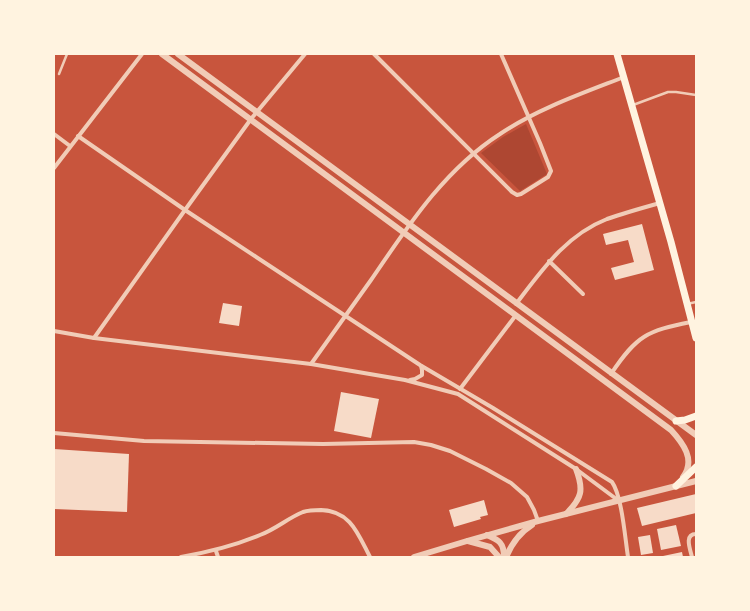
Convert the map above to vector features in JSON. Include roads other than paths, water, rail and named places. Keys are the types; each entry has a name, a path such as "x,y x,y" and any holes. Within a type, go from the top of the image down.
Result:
{"main road":[{"path":"617,54 660,203 696,338"},
{"path":"676,422 696,416"},
{"path":"676,486 696,467"}],"street":[{"path":"54,168 142,54"},
{"path":"162,54 671,430 680,439 687,453 688,468 685,475 676,486"},
{"path":"178,54 676,422 696,435"},
{"path":"94,338 256,112 306,54"},
{"path":"374,54 512,192 517,195 548,177 551,173 501,54"},
{"path":"311,364 403,233 439,186 474,154 500,134 575,96 624,77"},
{"path":"54,134 70,146"},
{"path":"78,136 185,210 420,365 493,408 612,482 619,501 628,557"},
{"path":"516,304 549,260 588,228 607,219 660,203"},
{"path":"549,260 583,294"},
{"path":"460,389 516,315"},
{"path":"611,374 624,355 644,336 666,328 691,322"},
{"path":"54,331 94,338 311,364 406,380 458,394 576,469 619,501"},
{"path":"406,380 415,379 422,375 420,365"},
{"path":"54,433 144,442 316,444 414,442 450,451 511,483 527,497 538,521"},
{"path":"566,514 575,505 581,494 580,482 576,469"},
{"path":"414,557 538,521 696,481"},
{"path":"181,557 216,551 262,535 304,512 316,510 332,510 346,517 354,526 370,557"},
{"path":"505,557 519,535 526,528 538,521"},
{"path":"692,557 688,540 689,536 696,534"},
{"path":"487,535 498,540 504,549 505,557"},
{"path":"467,541 490,548 499,557"},
{"path":"216,551 218,557"}],"lane":[{"path":"59,74 67,54"},
{"path":"632,106 668,92 696,95"},
{"path":"687,304 696,302"}]}
